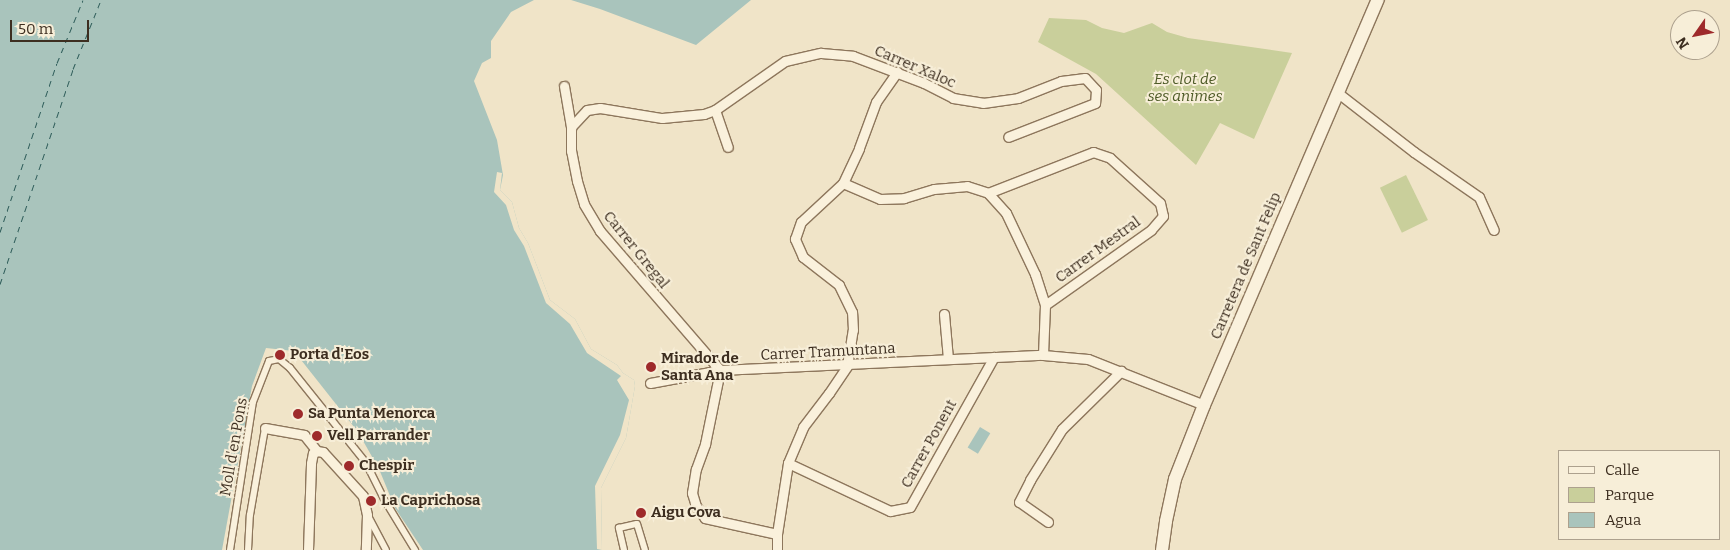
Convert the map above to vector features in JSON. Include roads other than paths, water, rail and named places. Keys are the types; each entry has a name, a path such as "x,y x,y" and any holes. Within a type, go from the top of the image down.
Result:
{"main road":[{"name":"Carretera de Sant Felip","path":"1162,550 1175,479 1204,405 1378,0"}],"street":[{"name":"Carrer Xaloc","path":"570,127 587,110 600,108 662,118 704,114 714,110 777,66 794,58 811,54 853,56 924,82 954,98 984,103 1018,98 1061,81 1085,78 1096,90 1095,103 1008,137"},
{"path":"777,550 777,534 788,463 803,427 830,393 847,366 853,330 852,312 839,285 803,257 795,239 802,222 842,183 876,102 897,72"},
{"name":"Carrer Gregal","path":"564,86 570,127 571,151 584,204 600,231 720,370"},
{"path":"1338,93 1414,152 1479,197 1494,230"},
{"path":"714,110 728,147"},
{"name":"Carrer Mestral","path":"988,193 1093,152 1110,158 1160,204 1163,216 1151,230 1045,306"},
{"path":"842,183 880,199 904,198 934,189 967,186 988,193 1006,213 1035,274 1045,306 1042,355"},
{"path":"944,314 948,359"},
{"name":"Carrer Tramuntana","path":"650,383 720,370 847,366 1042,355 1088,359 1204,405"},
{"name":"Carrer Ponent","path":"788,463 890,511 910,507 994,358"},
{"name":"Moll d'en Pons","path":"230,550 253,402 269,361 279,359 290,368 366,463 384,499 415,550"},
{"path":"720,370 705,444 696,470 692,493 696,506 705,518 777,534"},
{"path":"1048,522 1019,502 1030,480 1062,429 1122,371"},
{"path":"248,550 250,515 265,428 304,435 317,451 323,452 363,496 367,515 366,550"},
{"path":"308,550 312,457 317,451"},
{"path":"367,515 386,550"},
{"path":"624,550 619,528 637,524 646,550"}],"water":[{"path":"0,0 534,0 511,12 491,41 491,58 482,63 474,81 497,140 503,175 500,190 512,202 519,228 528,243 550,300 575,319 591,349 617,365 623,373 634,380 635,386 626,438 601,488 602,550 423,550 395,508 379,469 358,432 294,351 266,348 252,386 222,550 0,550"},
{"path":"571,0 751,0 696,45"},
{"path":"980,427 990,433 978,454 968,448"}],"place":[{"name":"Porta d'Eos","path":"280,355"},
{"name":"Mirador de Santa Ana","path":"651,367"},
{"name":"Sa Punta Menorca","path":"298,414"},
{"name":"Vell Parrander","path":"317,436"},
{"name":"Chespir","path":"349,466"},
{"name":"La Caprichosa","path":"371,501"},
{"name":"Aigu Cova","path":"641,513"}],"park label":[{"name":"Es clot de ses animes","path":"1185,88"}]}
